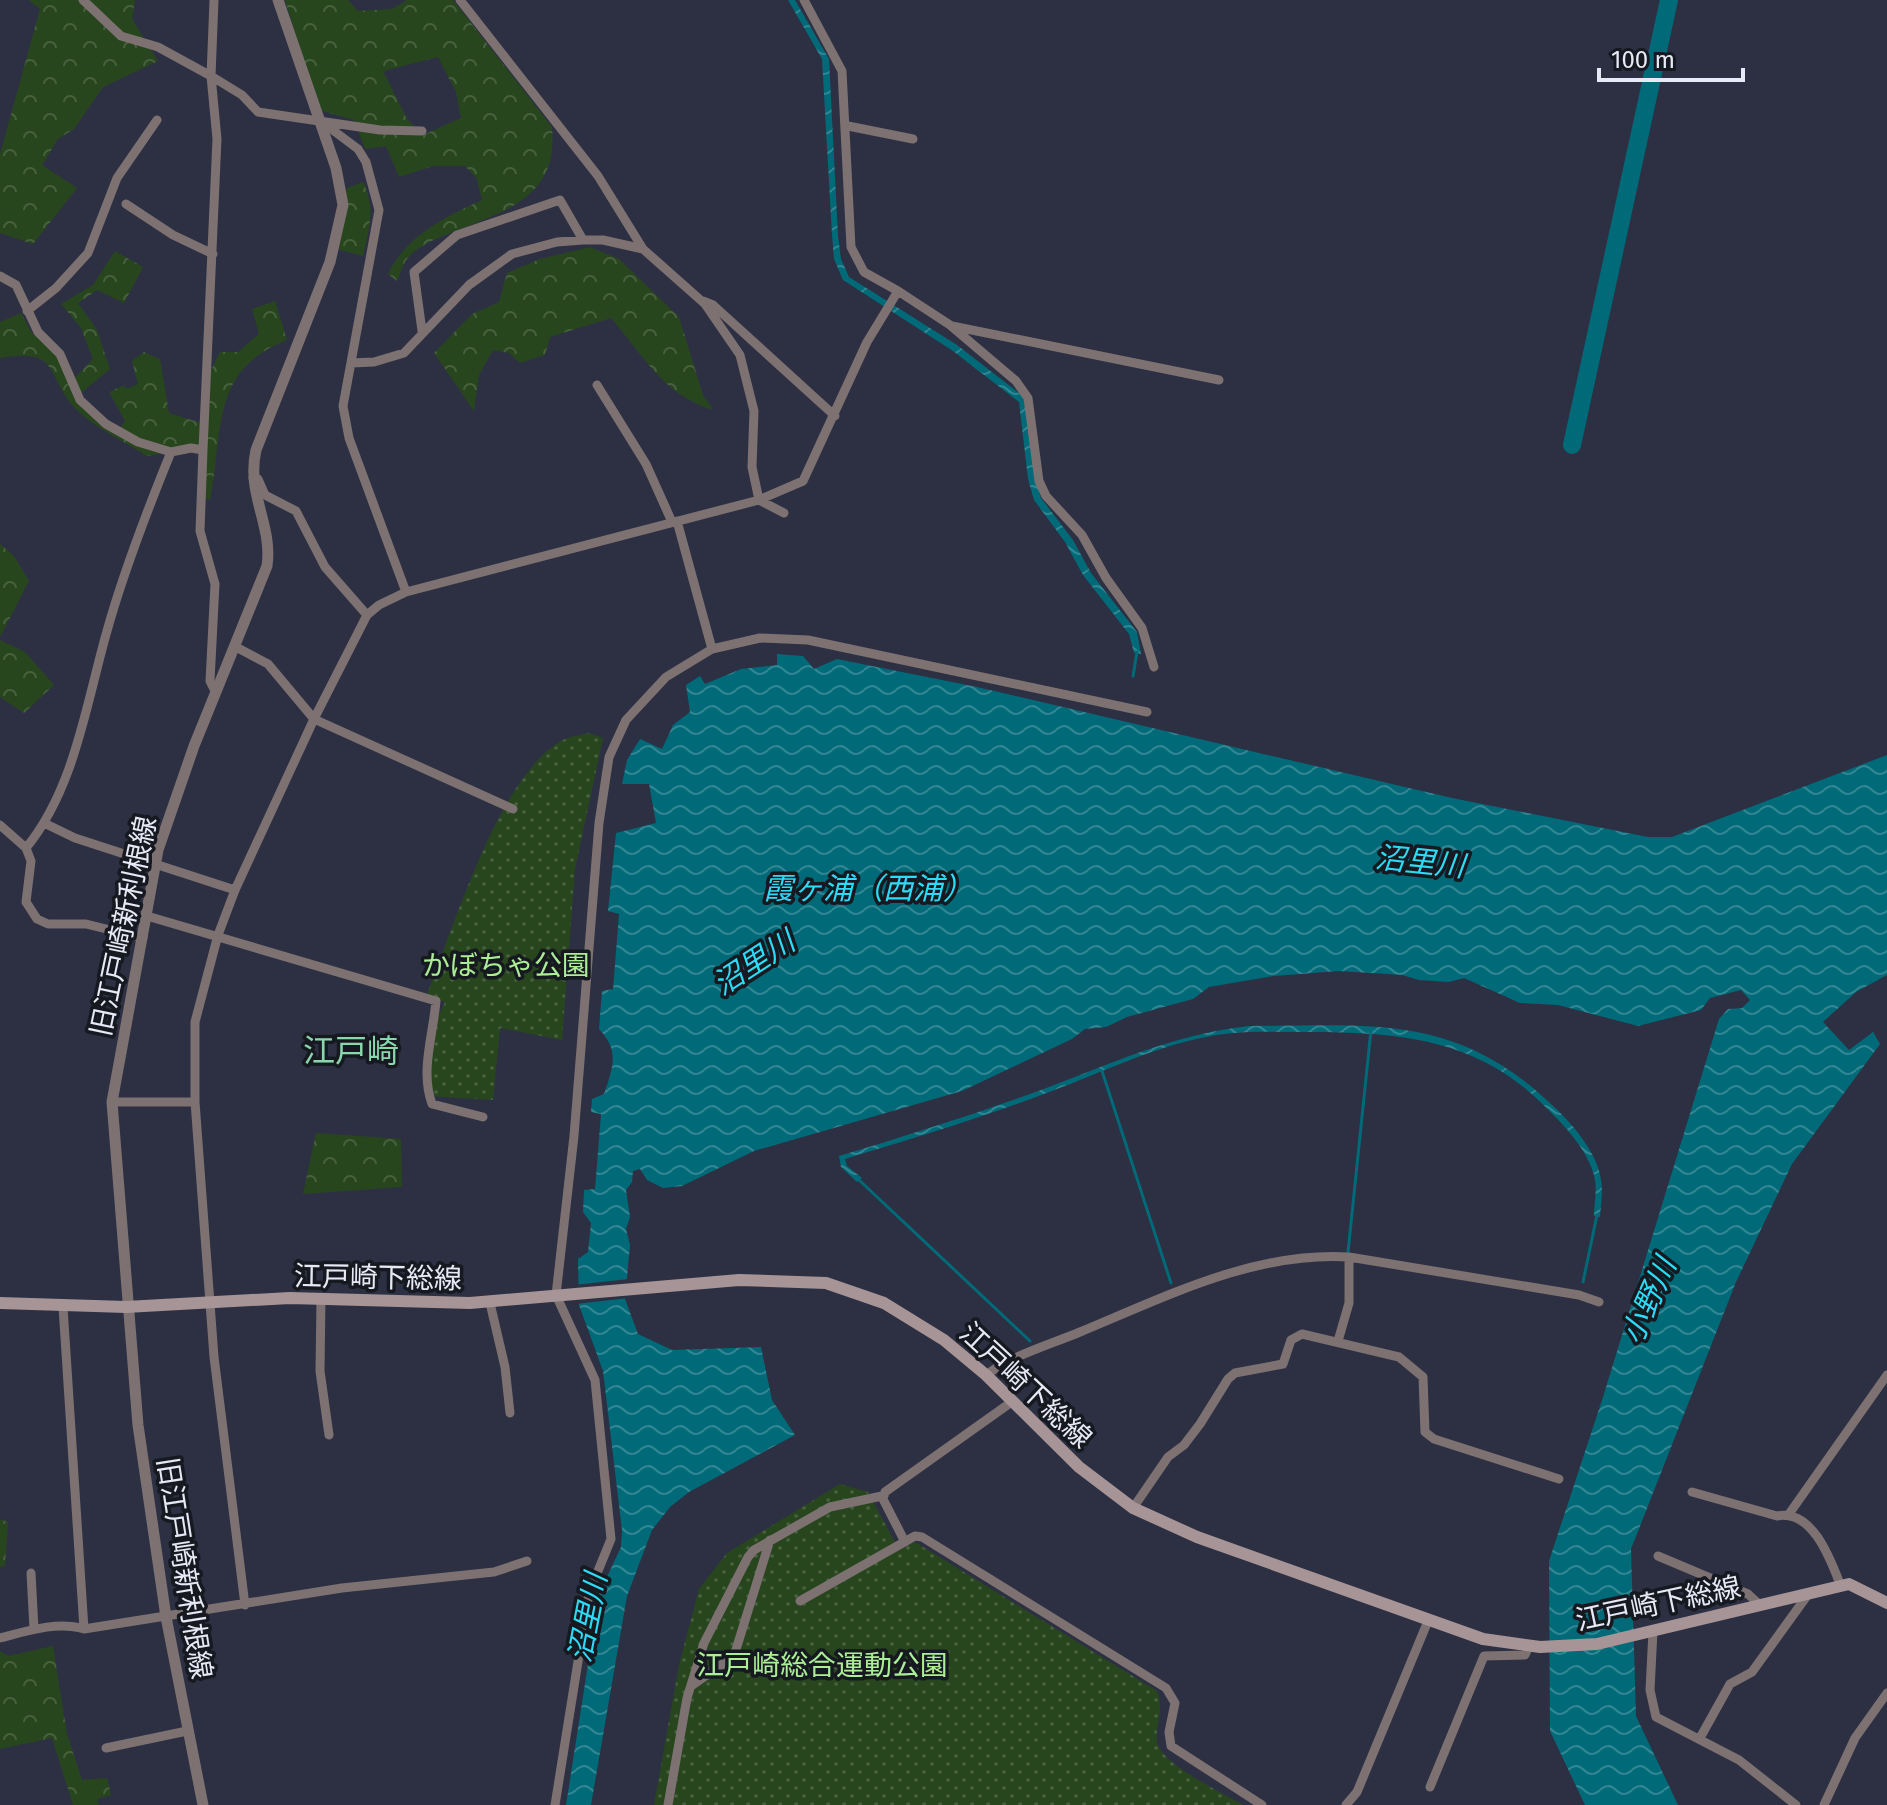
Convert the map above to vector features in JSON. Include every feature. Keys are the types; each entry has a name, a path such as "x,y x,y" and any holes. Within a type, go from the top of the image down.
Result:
{"main road":[{"name":"江戸崎下総線","path":"0,1303 126,1307 321,1298 490,1303 646,1287 764,1280 826,1283 863,1295 904,1315 962,1354 1079,1467 1133,1508 1197,1537 1483,1639 1535,1647 1597,1644 1840,1584"},
{"path":"1840,1584 1856,1585 1887,1603"}],"street":[{"path":"83,0 121,36 158,47 211,76 242,95 258,112 271,117 318,119 380,130 422,131"},
{"path":"214,0 211,76 217,139 200,531 215,584 210,681 215,691"},
{"name":"旧江戸崎新利根線","path":"203,1805 166,1617 138,1425 126,1307 112,1102 155,863 215,691 262,582 269,553 251,478 261,434 330,262 341,221 340,181 278,0"},
{"path":"460,0 598,176 643,249 700,299 740,355 754,411 752,467 759,500"},
{"path":"804,0 842,71 848,126 851,247 864,272 950,325 1016,381 1028,398 1039,481 1046,496 1082,535 1106,578 1142,628 1154,667"},
{"path":"318,119 342,133 358,149 366,162 379,210 343,406 349,438 406,592"},
{"path":"27,311 56,288 88,253 117,178 157,120"},
{"path":"848,126 913,139"},
{"path":"422,331 414,272 457,235 560,200 583,240"},
{"path":"126,204 173,235 213,254"},
{"path":"351,363 374,362 404,353 469,285 512,254 557,242 583,240 603,240 643,249"},
{"path":"0,276 16,285 38,332 60,354 80,400 106,424 138,442 171,452 191,448 203,450"},
{"path":"245,1605 214,1357 195,1102 195,1022 218,935 235,890 314,719 367,615 379,605 406,592 759,500 803,481 867,342 898,291"},
{"path":"700,299 713,305 835,416"},
{"path":"950,325 1219,380"},
{"path":"597,385 646,464 674,522 712,649"},
{"path":"26,848 44,823 72,757 123,579 171,452"},
{"path":"251,478 258,479 265,495 296,511 325,567 367,615"},
{"path":"759,500 784,513"},
{"path":"555,1805 589,1593 608,1547 611,1525 595,1380 560,1295 599,823 609,757 626,720 666,677 712,649 760,638 808,640 1147,712"},
{"path":"234,646 268,664 314,719 513,809"},
{"path":"44,823 75,838 235,890"},
{"path":"0,825 26,848 31,861 26,902 37,919 48,924 86,924 143,938"},
{"path":"147,916 436,1001 427,1059 426,1088 432,1104 483,1117"},
{"path":"112,1102 195,1102"},
{"path":"986,1375 1190,1287 1296,1257 1349,1257 1579,1295 1599,1302"},
{"path":"1338,1341 1349,1303 1349,1257"},
{"path":"321,1298 320,1371 329,1435"},
{"path":"490,1303 505,1367 510,1413"},
{"path":"63,1307 84,1629"},
{"path":"1133,1508 1168,1457 1184,1445 1200,1424 1235,1373 1283,1364 1291,1340 1302,1334 1399,1357 1423,1377 1425,1432 1434,1439 1559,1479"},
{"path":"1789,1514 1887,1375"},
{"path":"668,1805 691,1686 704,1643 748,1557 770,1540 830,1507 882,1496 1013,1401"},
{"path":"1692,1492 1777,1516 1789,1514 1803,1521 1826,1548 1840,1584"},
{"path":"882,1496 905,1542"},
{"path":"800,1601 915,1536 925,1538 1166,1688 1175,1703 1169,1732 1171,1746 1262,1805"},
{"path":"691,1686 734,1656 770,1540"},
{"path":"1658,1556 1748,1594 1760,1605"},
{"path":"0,1638 34,1629 71,1625 84,1629 342,1588 494,1572 527,1561"},
{"path":"31,1573 34,1629"},
{"path":"1700,1738 1730,1684 1752,1672 1810,1592"},
{"path":"1346,1805 1357,1792 1428,1621"},
{"path":"1650,1631 1650,1690 1656,1717 1739,1760 1796,1805"},
{"path":"1430,1787 1484,1656 1525,1655 1535,1647"},
{"path":"1824,1805 1855,1738 1883,1706 1887,1693"},
{"path":"106,1748 187,1731"}],"green space":[{"path":"29,0 135,0 132,19 158,61 103,87 74,129 58,139 42,165 77,188 33,244 0,233 0,154 40,9"},
{"path":"285,0 348,0 358,11 392,9 407,0 453,0 552,127 552,151 547,171 524,199 489,218 420,247 405,261 397,281 388,274 416,238 482,200 477,179 465,166 433,166 399,177 386,146 365,149 354,120 319,110","holes":["438,57 456,92 461,118 423,135 407,119 383,71"]},
{"path":"363,182 370,210 363,256 337,249 347,188"},
{"path":"590,247 619,259 679,317 703,395 713,410 695,403 667,384 611,318 550,337 545,355 520,363 509,353 493,350 479,375 474,411 434,353 472,314 499,302 507,273 540,259"},
{"path":"115,251 143,267 124,303 97,290 78,303 97,330 110,369 76,397 118,431 125,421 109,392 124,385 126,389 138,384 132,361 144,352 160,359 169,413 201,423 205,382 220,352 238,352 259,334 252,309 275,301 287,340 262,353 244,368 232,386 224,406 210,500 198,495 202,450 191,448 147,456 78,411 43,361 20,356 0,358 0,322 21,313 32,333 61,357 70,383 93,359 81,328 61,304 93,285"},
{"path":"0,544 14,556 29,581 0,637"},
{"path":"0,640 25,652 54,685 24,713 0,697"},
{"name":"かぼちゃ公園","path":"589,733 603,738 575,869 562,1040 500,1028 493,1100 429,1096 430,1034 445,1002 426,997 481,854 520,783 541,756 565,739"},
{"path":"316,1133 401,1139 402,1187 303,1194"},
{"name":"江戸崎総合運動公園","path":"840,1484 868,1492 899,1550 915,1542 1157,1691 1160,1704 1157,1742 1161,1751 1208,1786 1243,1805 654,1805 679,1665 699,1589 727,1553"},
{"path":"0,1519 8,1522 5,1566 0,1567"},
{"path":"53,1646 67,1734 82,1780 107,1778 111,1795 97,1799 99,1805 73,1805 52,1738 0,1749 0,1651 8,1656"}],"water":[{"path":"788,0 795,0 829,59 838,236 841,259 849,277 957,345 1024,397 1035,479 1041,498 1073,540 1091,573 1137,632 1141,654 1134,653 1129,634 1083,575 1065,542 1034,500 1028,479 1019,402 953,351 843,280 834,259 822,59"},
{"name":"霞ヶ浦（西浦）","path":"777,654 803,656 814,669 837,659 977,687 1452,798 1648,837 1672,837 1887,755 1887,975 1856,992 1823,1022 1849,1050 1873,1032 1880,1044 1792,1164 1736,1282 1631,1549 1636,1716 1678,1805 1585,1805 1550,1731 1549,1561 1603,1397 1719,1019 1728,1009 1742,1008 1750,1000 1741,990 1710,998 1701,1010 1638,1026 1558,1005 1520,1003 1464,978 1449,982 1339,971 1274,976 1209,987 1193,999 1127,1017 1106,1027 1085,1029 1072,1039 962,1091 754,1151 682,1186 663,1188 647,1180 640,1169 633,1171 632,1182 626,1190 630,1217 626,1229 630,1245 625,1299 638,1334 672,1350 761,1347 772,1400 795,1435 689,1492 670,1507 652,1530 627,1596 591,1805 566,1805 599,1594 621,1547 622,1530 603,1371 579,1305 578,1259 588,1252 591,1223 583,1212 584,1190 595,1189 601,1114 591,1112 592,1099 604,1094 613,1060 610,1045 599,1029 602,991 613,989 619,914 608,911 616,833 656,823 649,784 622,784 627,760 640,739 662,749 673,725 690,712 686,685 700,676 705,684 741,669 777,665"},
{"path":"1335,1025 1410,1031 1446,1039 1481,1053 1516,1075 1551,1104 1582,1139 1599,1170 1602,1189 1600,1217 1594,1216 1596,1184 1587,1157 1544,1105 1510,1077 1483,1061 1455,1050 1397,1036 1242,1032 1186,1041 1001,1110 845,1159 847,1166 862,1178 857,1182 841,1167 839,1156 1038,1091 1167,1043 1249,1026"}],"pier":[{"path":"629,1279 629,1298 575,1304 574,1285"}],"waterway":[{"path":"1572,445 1669,0"},
{"path":"1133,676 1137,652"},
{"path":"1348,1252 1371,1030"},
{"path":"1102,1071 1171,1283"},
{"path":"858,1179 1030,1341"},
{"path":"1583,1282 1597,1215"}],"district":[{"name":"江戸崎","path":"351,1051"}],"water label":[{"name":"沼里川","path":"1420,862"},
{"name":"沼里川","path":"754,963"},
{"name":"小野川","path":"1649,1301"},
{"name":"沼里川","path":"588,1618"}]}
